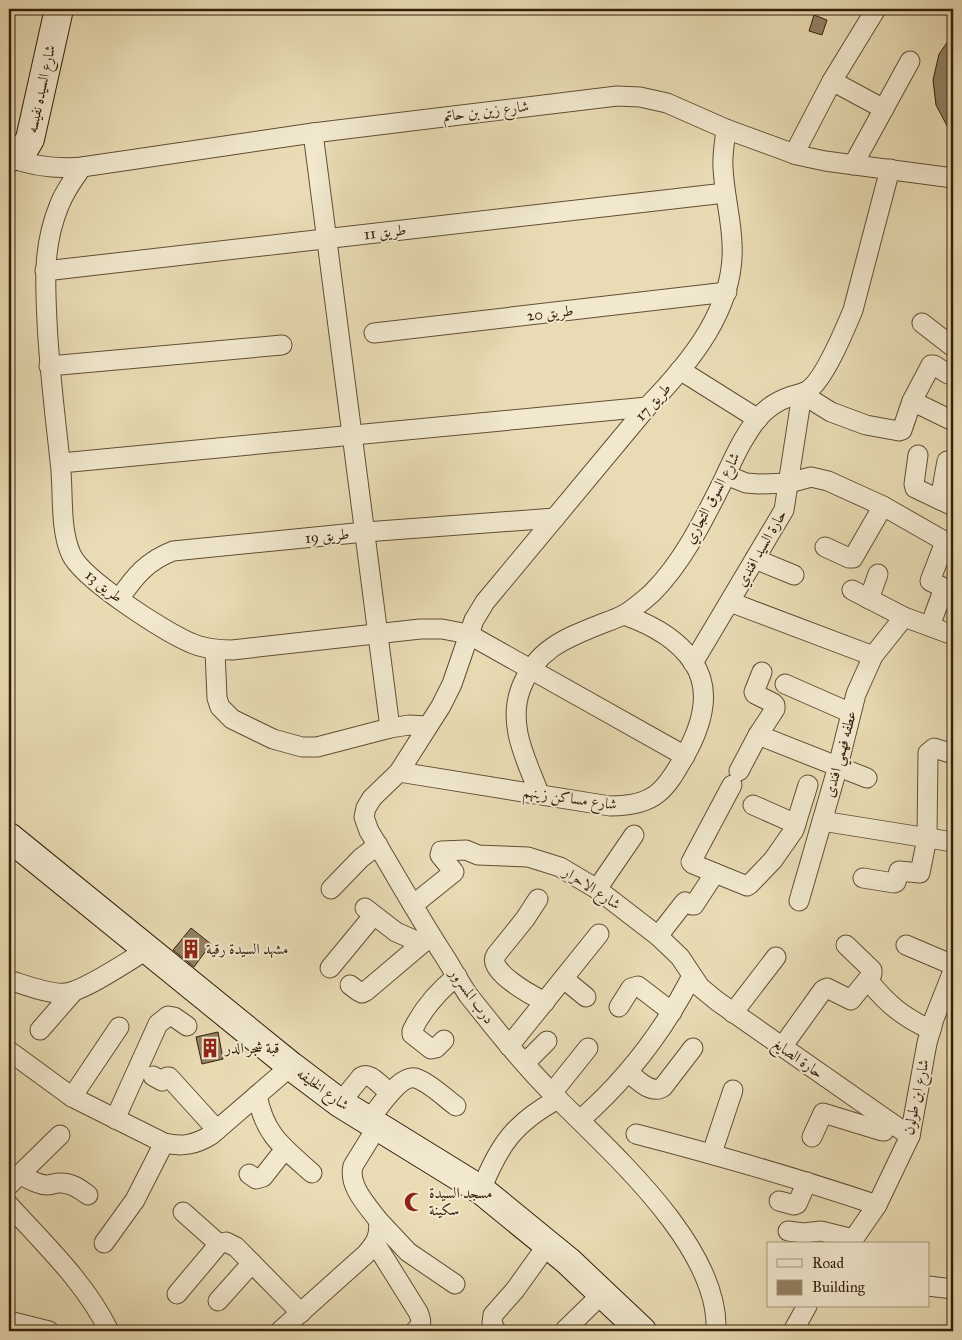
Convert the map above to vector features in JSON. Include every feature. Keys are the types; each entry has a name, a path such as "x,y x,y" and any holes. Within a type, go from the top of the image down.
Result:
{"street":[{"name":"شارع السيده نفيسه","path":"10,158 23,151 30,139 58,9"},
{"path":"794,154 832,81 876,9"},
{"path":"853,165 910,62"},
{"path":"832,81 884,109"},
{"name":"شارع زين بن حاتم","path":"10,158 46,168 82,167 313,133 617,96 640,97 667,103 726,129 794,154 825,161 953,178"},
{"name":"طريق 17","path":"468,634 485,602 680,370 714,321 727,292 732,268 732,244 723,165 726,129"},
{"path":"313,133 390,728"},
{"name":"طريق 13","path":"82,167 59,205 52,226 45,271 49,366 61,463 65,535 71,555 83,571 119,599 190,643 215,650 237,650 378,632 420,629 442,629 468,634 685,756"},
{"name":"شارع السوق التجاري","path":"539,794 520,743 516,724 516,705 522,687 543,655 556,644 573,635 624,615 653,592 681,556 707,512 737,451 758,419 778,402 802,394 814,386 847,324 890,169"},
{"name":"طريق 11","path":"45,271 725,193"},
{"name":"طريق 20","path":"374,333 727,292"},
{"path":"922,323 953,347"},
{"path":"49,366 282,345"},
{"path":"802,394 831,412 866,426 901,431 912,401 931,365 950,374 953,370"},
{"path":"680,370 758,419"},
{"name":"حارة السيد افندي","path":"694,663 784,510 802,394"},
{"path":"912,401 953,421"},
{"path":"61,463 647,407"},
{"path":"918,455 915,488 946,503 947,461"},
{"path":"726,475 746,483 760,484 788,482 811,477 820,478 883,506 949,544 930,581 944,588 930,626"},
{"path":"825,548 853,558 883,506"},
{"name":"طريق 19","path":"119,599 136,575 147,564 158,556 173,551 365,532 555,518"},
{"path":"756,559 794,575"},
{"path":"868,599 878,574"},
{"path":"852,590 904,617 953,635"},
{"path":"730,602 873,656"},
{"name":"شارع مساكن زينهم","path":"399,772 610,806 627,806 642,802 657,794 667,784 685,756 700,725 703,691 694,663 679,646 644,622 624,615"},
{"name":"عطفه فهمي افندى","path":"800,902 856,694 873,656 904,617"},
{"name":"درب المسرور","path":"468,634 452,684 441,706 399,772 372,798 366,808 364,817 366,824 413,905 426,939 457,976 468,994 524,1063 651,1196 677,1229 696,1257 710,1287 717,1320 716,1331"},
{"path":"215,650 217,698 220,707 232,719 273,739 302,747 317,747 390,728 409,725 427,726"},
{"path":"762,672 754,692 775,705 775,709 758,735 691,862 749,885 773,860 794,830 808,785"},
{"path":"785,684 851,713"},
{"path":"758,735 867,778"},
{"path":"863,878 894,883 899,871 919,874 927,838 928,753 934,748 953,754"},
{"path":"753,805 796,824"},
{"path":"822,821 953,842"},
{"path":"598,889 634,835"},
{"name":"شارع الخليفه","path":"9,837 291,1066 340,1103 481,1190 548,1244 603,1293 640,1331"},
{"path":"331,888 361,858 378,846"},
{"name":"شارع الاحرار","path":"413,905 454,872 440,855 441,851 466,850 478,855 528,857 544,861 560,867 598,889 658,936 680,957 692,976"},
{"path":"658,936 685,902 692,906 694,904 715,873"},
{"path":"538,899 493,960 494,964 505,976 517,986 545,1002"},
{"path":"330,968 369,912 396,932 426,939"},
{"path":"509,1046 599,934"},
{"path":"350,985 362,993 366,991 426,939"},
{"path":"782,1047 822,990 827,988 850,1000 872,974 872,970 846,944"},
{"path":"906,945 953,965"},
{"path":"40,1030 74,991 148,949"},
{"path":"733,1013 776,957"},
{"name":"شارع ابن طولون","path":"852,1241 877,1205 910,1136 925,1051 953,971"},
{"path":"444,1040 436,1048 431,1049 412,1034 412,1030 426,1006 440,990 457,976"},
{"path":"580,1120 629,1073 647,1050 672,1012 692,976"},
{"name":"حارة الصايغ","path":"692,976 704,991 733,1013 910,1136"},
{"path":"564,979 586,997"},
{"path":"9,980 56,993 74,991"},
{"path":"868,980 896,1010 912,1021 931,1030"},
{"path":"619,1007 631,988 638,986 672,1012"},
{"path":"115,1119 158,1024 168,1016 174,1017 186,1026"},
{"path":"72,1098 119,1027"},
{"path":"524,1063 547,1041"},
{"path":"481,1190 500,1148 516,1128 555,1096 588,1048"},
{"path":"629,1073 650,1088 659,1090 693,1048"},
{"path":"9,1051 72,1098 164,1143 178,1146 190,1145 201,1141 217,1130 291,1066"},
{"path":"340,1103 365,1075 368,1075 383,1087"},
{"path":"153,1076 162,1081 169,1077 217,1130"},
{"path":"455,1284 408,1252 378,1220 353,1184 351,1172 372,1124 398,1085 406,1078 418,1078 456,1106"},
{"path":"712,1153 733,1090"},
{"path":"257,1096 260,1113 268,1129 285,1149 312,1173"},
{"path":"812,1137 823,1113 882,1131 890,1122"},
{"path":"636,1134 712,1153 877,1205"},
{"path":"15,1180 60,1135"},
{"path":"104,1243 135,1200 164,1143"},
{"path":"249,1174 256,1179 263,1177 285,1149"},
{"path":"15,1180 48,1185 58,1183 70,1184 88,1195"},
{"path":"779,1201 797,1204 807,1182"},
{"path":"9,1205 80,1284 100,1312 109,1331"},
{"path":"183,1212 219,1244"},
{"path":"280,1331 366,1254 375,1243 380,1228 378,1220"},
{"path":"788,1231 802,1233 821,1231 852,1241"},
{"path":"177,1294 219,1244 226,1242 233,1245 301,1313"},
{"path":"375,1243 418,1312 421,1324 415,1331"},
{"path":"496,1331 492,1323 493,1315 532,1268 548,1244"},
{"path":"218,1302 252,1263"},
{"path":"930,1286 953,1289"},
{"path":"565,1330 603,1293"},
{"path":"794,1331 806,1308"},
{"path":"9,1321 49,1331"}],"building":[{"path":"814,15 827,20 822,35 809,31"},
{"path":"953,34 953,137 936,105 933,80 939,54"},
{"name":"مشهد السيدة رقية","path":"191,928 211,944 194,967 173,950"},
{"name":"قبة شجر الدر","path":"218,1032 223,1059 202,1064 196,1037"}],"place":[{"name":"مشهد السيدة رقية","path":"191,949"},
{"name":"قبة شجر الدر","path":"210,1048"},
{"name":"مسجد السيدة سكينة","path":"414,1202"}]}
